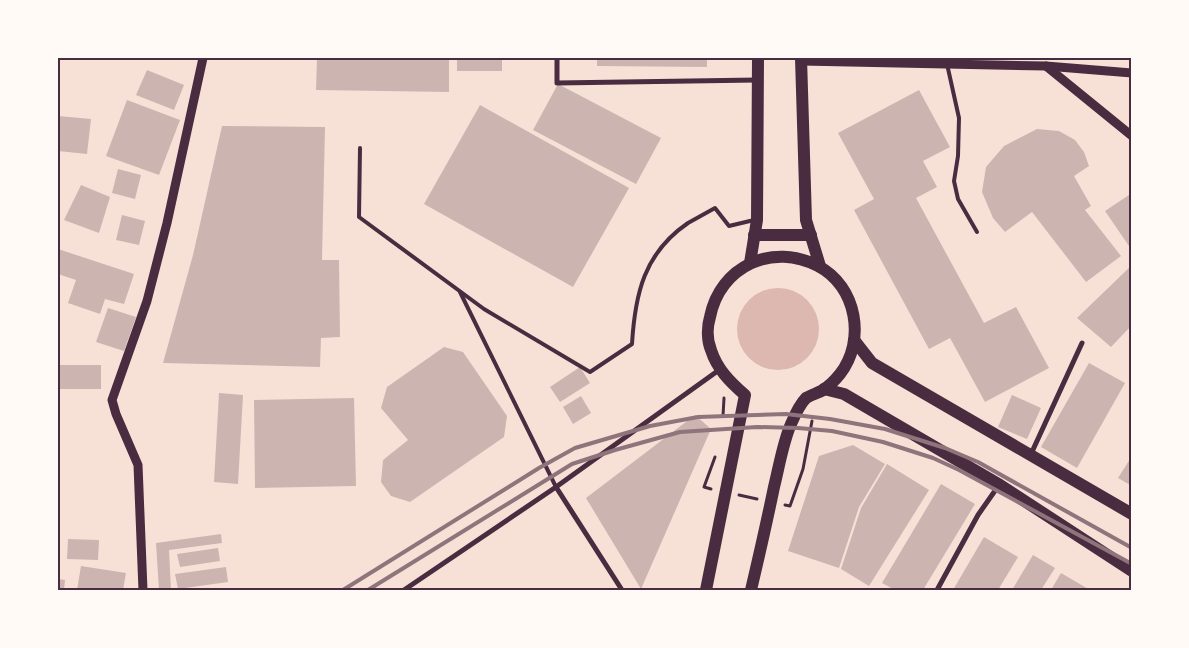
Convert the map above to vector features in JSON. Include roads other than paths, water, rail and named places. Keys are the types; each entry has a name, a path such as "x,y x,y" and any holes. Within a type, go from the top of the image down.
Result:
{"main road":[{"path":"750,263 757,220 758,58"},
{"path":"801,59 806,220 820,266"},
{"path":"754,235 811,236"},
{"path":"706,590 745,395 722,372 710,349 708,327 712,305 722,286 738,270 750,263 766,258 800,258 820,266 836,279 848,296 854,316 854,340 850,356 840,374 816,394 790,425 752,590"},
{"path":"854,340 872,363 1132,514"},
{"path":"816,394 844,394 1000,485 1132,571"}],"street":[{"path":"144,590 138,465 112,400 149,292 167,223 203,58"},
{"path":"557,58 557,83 758,80"},
{"path":"801,59 1046,66 1132,74"},
{"path":"1046,66 1132,136"},
{"path":"1031,455 1082,343"},
{"path":"404,590 722,372"},
{"path":"937,590 978,515 1000,485"},
{"path":"556,487 622,590"}],"lane":[{"path":"948,64 959,118 958,156 954,181 958,199 977,232"},
{"path":"360,148 359,216 484,309 590,372 632,344 634,310 638,292 655,256 669,239 688,224 715,208 729,226 757,220"},
{"path":"459,291 556,487"}],"railway":[{"path":"343,590 539,468 575,448 650,426 698,417 786,414 830,419 885,429 945,448 978,462 1132,548"},
{"path":"368,590 572,464 680,432 757,427 832,431 883,442 933,458 959,470 1132,564"}]}
